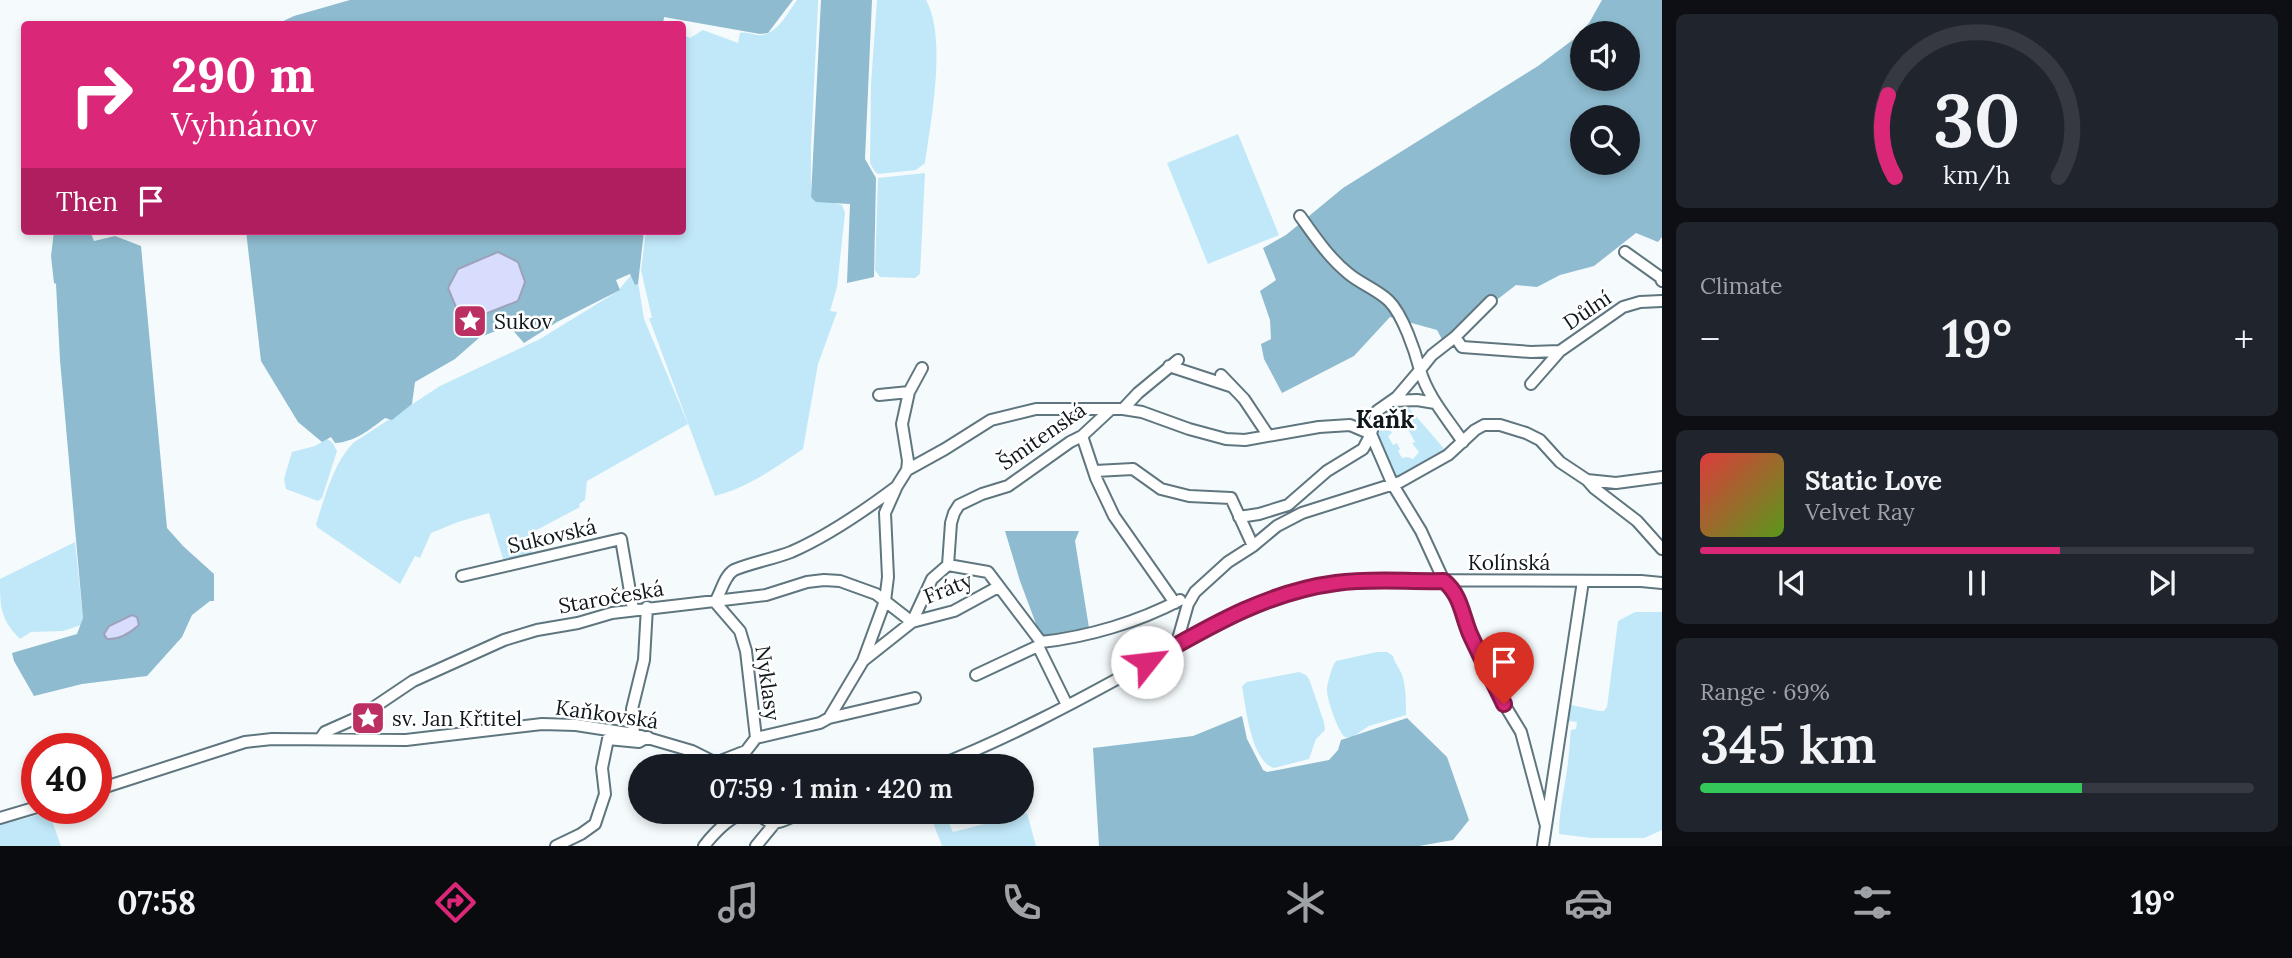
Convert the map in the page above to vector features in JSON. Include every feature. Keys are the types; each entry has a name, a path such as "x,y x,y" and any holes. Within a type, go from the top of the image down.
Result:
{"street":[{"path":"1300,216 1324,250 1347,273 1390,302 1399,315 1424,382 1435,403 1463,442"},
{"path":"1625,252 1662,281"},
{"path":"1239,517 1289,505 1327,471 1363,450 1371,435 1377,411 1392,401 1432,355 1455,338 1491,301"},
{"name":"Důlní","path":"1455,338 1462,347 1531,352 1560,351 1623,307 1640,302 1662,301"},
{"path":"1531,384 1560,351"},
{"path":"1531,352 1545,368"},
{"name":"Šmitenská","path":"948,565 951,523 959,505 1008,486 1117,410 1173,363 1233,387"},
{"path":"829,718 863,661 885,601 888,577 885,513 907,470 902,424 909,391 922,368"},
{"path":"1221,375 1253,411 1268,435"},
{"path":"879,395 909,391"},
{"path":"1392,401 1417,400 1435,403"},
{"path":"907,470 991,420 1036,409 1142,412 1226,439 1245,440 1350,425 1371,435 1393,485 1421,531 1444,581 1458,598 1472,639 1521,732 1546,826"},
{"path":"1083,411 1085,433 1096,478 1114,516 1175,603"},
{"path":"976,676 1039,644 1094,632 1175,603 1195,592 1228,562 1277,526 1302,513 1393,485 1448,455 1484,425 1500,425 1539,440 1560,462 1587,480 1637,521 1662,549"},
{"path":"1095,471 1133,469 1161,489 1189,496 1231,498 1253,546"},
{"path":"1587,480 1623,482 1662,477"},
{"path":"715,602 733,571 772,559 810,542 897,486"},
{"path":"1295,500 1302,513"},
{"path":"875,502 885,513"},
{"name":"Sukovská","path":"462,576 621,539 633,609"},
{"path":"863,661 912,622 932,579 948,565"},
{"name":"Fráty","path":"948,565 988,572 1039,644 1067,705"},
{"name":"Staročeská","path":"317,739 325,732 361,716 414,681 504,640 537,630 578,623 612,612 766,595 807,582 824,580 839,581 876,594 912,622"},
{"name":"Kolínská","path":"964,754 1067,705 1236,614 1286,593 1335,583 1377,580 1662,582"},
{"path":"1543,846 1583,581"},
{"name":"Fráty","path":"912,622 954,611 998,587"},
{"path":"1177,646 1188,604 1195,592"},
{"name":"Nyklasy","path":"715,602 740,631 746,651 756,738"},
{"path":"634,734 632,709 644,660 647,607"},
{"path":"738,754 746,751 756,738 915,698"},
{"name":"Kaňkovská","path":"112,785 245,742 272,739 406,740 542,724 576,725 634,734 698,754"},
{"path":"556,846 582,834 595,824 605,794 602,768 608,739 639,742 648,737"},
{"path":"0,818 21,812"},
{"path":"704,846 728,824"},
{"path":"756,846 774,824"}],"shaded area":[{"path":"350,0 793,0 768,33 760,34 664,17 663,21 283,21"},
{"path":"797,0 818,0 811,197 842,205 845,213 837,287 830,311 837,312 818,364 803,449 750,482 715,496 649,318 652,318 641,270 645,235 686,235 686,36 690,38 703,30 738,43 740,33 762,35 783,21"},
{"path":"821,0 872,0 865,159 876,178 874,277 847,283 850,204 816,202 811,197"},
{"path":"877,0 926,0 932,16 936,35 936,80 925,163 916,170 878,174 870,163 871,84"},
{"path":"1602,0 1662,0 1662,237 1658,242 1636,233 1594,266 1560,275 1537,287 1516,285 1472,319 1445,345 1437,330 1390,317 1354,356 1282,393 1264,359 1261,344 1271,339 1270,320 1260,291 1276,280 1263,248 1286,235 1343,188 1538,66 1570,42 1570,91 1640,91 1640,21 1590,21"},
{"path":"1238,134 1279,235 1208,264 1167,163"},
{"path":"925,173 920,274 915,278 880,277 875,270 878,178"},
{"path":"54,235 92,235 94,241 115,236 141,246 167,528 214,574 214,601 210,601 192,615 182,637 147,676 82,684 34,696 12,653 77,634 83,618 60,360 56,284 51,256"},
{"path":"246,235 644,235 638,284 635,285 630,274 616,280 620,290 557,322 524,343 509,326 480,337 455,359 415,382 412,404 392,420 385,418 355,438 335,443 331,437 322,442 298,422 261,361"},
{"path":"498,252 518,262 525,282 518,301 475,318 456,307 448,288 458,269"},
{"path":"636,269 644,319 688,424 587,481 585,500 579,504 580,507 531,533 531,556 504,562 489,513 431,533 420,558 415,556 400,584 317,527 326,492 335,471 353,443 440,386 540,339 618,291"},
{"path":"1402,405 1409,408 1446,451 1404,476 1394,478 1384,459 1375,427 1380,411","holes":["1398,417 1401,424 1404,422 1415,442 1412,443 1419,452 1413,459 1402,458 1397,443 1393,445 1388,436 1392,433 1389,421"]},
{"path":"327,439 337,451 322,498 318,501 286,489 284,479 292,452 315,446"},
{"path":"1005,531 1079,531 1075,541 1090,634 1042,640"},
{"path":"75,542 83,618 81,625 63,631 31,632 20,639 8,625 2,612 0,579"},
{"path":"1635,612 1662,612 1662,830 1644,838 1591,838 1559,834 1571,730 1576,729 1577,722 1568,721 1571,705 1600,711 1607,707 1618,621"},
{"path":"132,615 137,617 139,625 125,635 107,639 104,634 109,626"},
{"path":"1387,652 1393,656 1401,672 1405,687 1406,715 1369,726 1352,737 1345,737 1328,699 1327,688 1332,670 1336,661"},
{"path":"1299,672 1309,679 1325,730 1316,739 1309,759 1274,768 1266,763 1255,745 1242,686 1247,682"},
{"path":"1242,716 1247,739 1263,770 1267,772 1329,760 1338,750 1341,740 1407,718 1447,757 1469,820 1453,840 1419,846 1099,846 1093,748 1193,736"},
{"path":"21,819 21,824 53,824 61,846 0,846 0,825"},
{"path":"934,824 949,824 953,832 984,824 1030,824 1036,846 942,846"}],"place":[{"name":"Sukov","path":"470,321"},
{"name":"sv. Jan Křtitel","path":"368,718"}],"district":[{"name":"Kaňk","path":"1385,419"}],"route":[{"path":"1147,662 1264,600 1286,593 1335,583 1377,580 1444,581 1458,598 1463,619 1504,704"}]}
